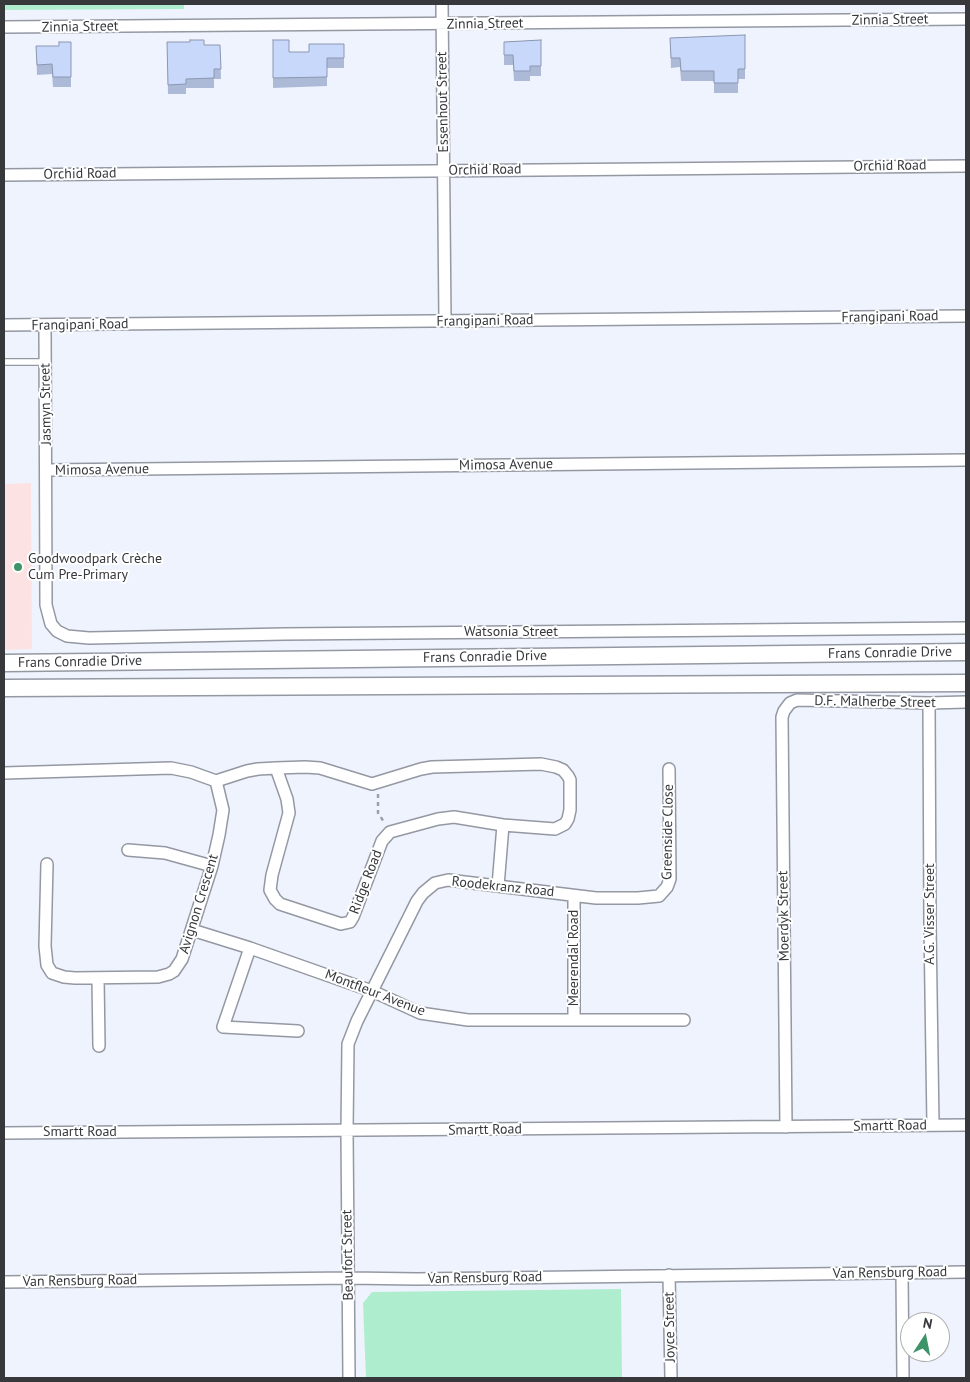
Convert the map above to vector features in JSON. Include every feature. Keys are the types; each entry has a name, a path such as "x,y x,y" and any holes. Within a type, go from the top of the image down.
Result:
{"main road":[{"name":"Frans Conradie Drive","path":"4,663 966,652"},
{"name":"Frans Conradie Drive","path":"4,688 966,683"}],"street":[{"name":"Essenhout Street","path":"442,4 445,321"},
{"name":"Zinnia Street","path":"4,27 966,19"},
{"name":"Orchid Road","path":"4,175 966,166"},
{"name":"Frangipani Road","path":"4,325 966,316"},
{"name":"Jasmyn Street","path":"45,325 46,605 51,624 57,631"},
{"name":"Mimosa Avenue","path":"47,470 966,460"},
{"name":"Watsonia Street","path":"57,631 67,636 89,638 295,634 966,628"},
{"name":"D.F. Malherbe Street","path":"786,706 797,700 966,702"},
{"name":"A.G. Visser Street","path":"929,703 933,1125"},
{"name":"Moerdyk Street","path":"786,706 782,717 782,727 786,1127"},
{"path":"4,773 171,768 191,772 216,781 246,770 305,766 320,768 363,783 374,784 432,767 541,764 563,770 570,780 570,810 568,819 564,824 555,829 503,825 454,817 390,832"},
{"name":"Ridge Road","path":"276,768 287,799 289,813 270,882 270,890 280,904 331,922 341,924 350,922 382,841 390,832"},
{"name":"Greenside Close","path":"574,896 652,898 659,896 667,887 670,879 669,769"},
{"name":"Avignon Crescent","path":"47,864 44,946 47,965 52,973 64,977 98,978 158,977 169,974 174,971 182,959 220,836 223,810 216,781"},
{"path":"498,886 503,825"},
{"path":"128,850 165,853 212,866"},
{"name":"Roodekranz Road","path":"347,1131 348,1044 356,1020 417,901 430,887 441,882 454,880 574,896"},
{"name":"Meerendal Road","path":"574,896 574,1020"},
{"name":"Montfleur Avenue","path":"192,930 372,990 416,1012 425,1014 468,1020 684,1020"},
{"path":"250,948 223,1027 298,1031"},
{"path":"98,978 99,1046"},
{"name":"Smartt Road","path":"4,1133 966,1125"},
{"name":"Beaufort Street","path":"347,1131 350,1378"},
{"name":"Van Rensburg Road","path":"4,1282 966,1272"},
{"path":"902,1274 903,1378"},
{"name":"Joyce Street","path":"669,1275 671,1378"}],"lane":[{"path":"4,362 46,362"}],"path":[{"path":"374,784 379,798 378,813 390,832"}],"shaded area":[{"name":"Goodwoodpark Crèche Cum Pre-Primary","path":"31,483 32,649 4,650 4,484"}],"green space":[{"path":"4,4 184,4 184,9 4,10"},
{"path":"621,1289 622,1378 366,1378 363,1303 372,1292"}],"building":[{"path":"745,35 745,69 738,69 738,83 714,83 714,71 681,71 680,58 671,58 670,38"},
{"path":"190,40 204,40 204,45 220,45 221,69 214,69 214,78 186,79 186,84 168,85 167,42 190,42"},
{"path":"273,40 289,40 289,52 309,52 309,44 344,44 344,58 327,58 327,77 273,78"},
{"path":"541,40 541,66 530,66 530,71 514,71 513,55 504,55 504,42"},
{"path":"59,42 71,42 71,77 53,77 52,64 37,65 36,46 59,46"}],"place":[{"name":"Goodwoodpark Crèche Cum Pre-Primary","path":"18,567"}]}
